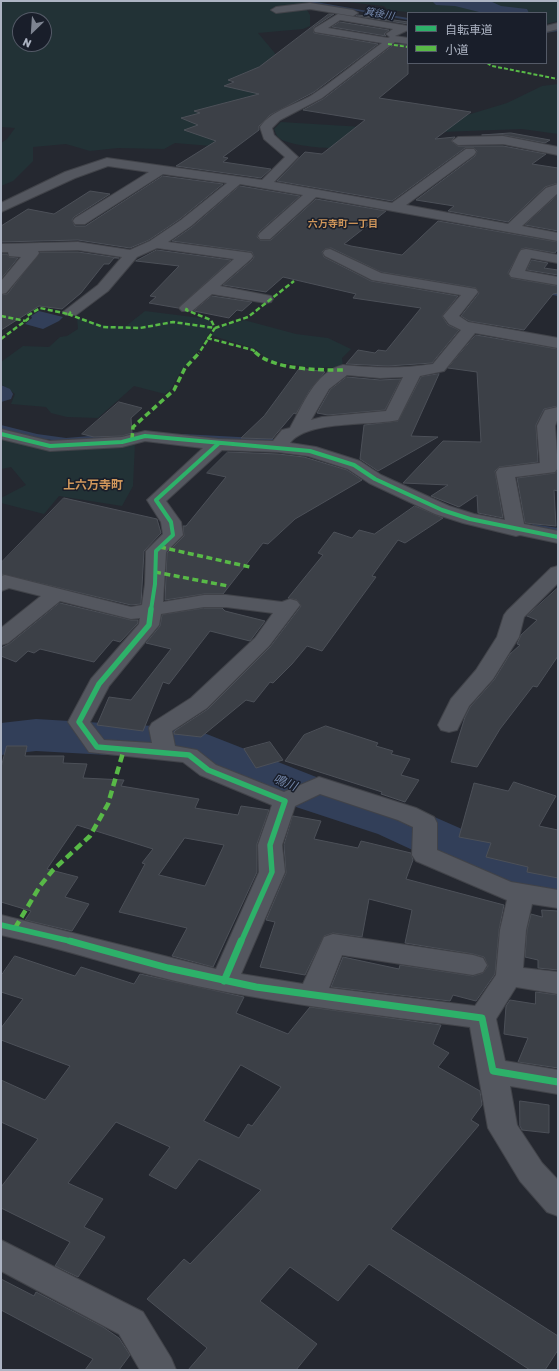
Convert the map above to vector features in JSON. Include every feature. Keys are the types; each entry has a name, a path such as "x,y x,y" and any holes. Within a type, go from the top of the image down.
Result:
{"street":[{"path":"276,10 310,6 373,16 385,15"},
{"path":"392,40 385,38 404,28 338,17 318,30 392,40 407,41"},
{"path":"547,29 558,26"},
{"path":"265,184 292,157 268,136 266,127 276,118 318,96 392,40"},
{"path":"458,141 504,140 558,151"},
{"path":"395,207 470,152"},
{"path":"4,204 70,175 107,162 314,192 558,237"},
{"path":"80,221 162,169"},
{"path":"71,312 103,288 132,254 155,244 186,223 238,180"},
{"path":"512,228 551,191 558,188"},
{"path":"187,308 210,289 218,279 246,256 314,192"},
{"path":"155,244 246,256"},
{"path":"1,248 78,246 132,254"},
{"path":"1,252 32,253 1,290"},
{"path":"330,253 370,274 385,279 471,292 451,316 454,321 471,327 558,343"},
{"path":"558,259 526,254 516,274 558,281"},
{"path":"210,289 266,298"},
{"path":"291,443 322,386 344,370 380,373 414,372 438,368 471,327"},
{"path":"291,443 322,422 392,416 414,372"},
{"path":"515,525 505,472 549,468 546,426 551,414 558,412"},
{"path":"1,434 50,446 122,442 145,436 218,444 291,443 354,465 375,479 442,510 470,519 515,525 558,537"},
{"path":"218,444 156,500 171,522 173,535 156,552 152,609 149,625 99,684 79,722 97,747 165,751 189,755 208,770 286,801"},
{"path":"449,725 459,704 485,674 508,637 514,615 558,572"},
{"path":"1,585 5,581 131,613 204,601 226,600 288,607 262,642 199,703 160,728 165,751"},
{"path":"1,639 56,594"},
{"path":"224,981 272,872 270,845 286,801 319,785 407,814 425,823 426,855 507,891 558,899"},
{"path":"522,893 513,930 509,976 482,1018 503,1128 531,1172 558,1202"},
{"path":"1,925 44,933 153,965 224,981 482,1018"},
{"path":"313,994 333,944 473,965"},
{"path":"509,976 558,983"},
{"path":"492,1071 558,1082"},
{"path":"1,1255 131,1322 159,1370"}],"shaded area":[{"path":"1,1 337,1 304,5 310,15 310,26 303,29 258,33 279,58 231,80 228,86 275,89 228,135 211,146 175,143 164,149 118,148 90,151 66,144 33,147 33,161 13,181 1,186 1,143 7,139 15,128 1,127"},
{"path":"337,1 558,1 558,21 547,24 547,12 408,12 388,10 384,6"},
{"path":"558,84 558,134 522,129 441,132 331,148 311,147 282,140 278,137 274,129 281,122 363,127 454,119 507,103 542,86"},
{"path":"145,311 209,319 213,327 199,350 181,371 171,389 165,394 134,386 98,418 67,417 51,413 46,407 11,404 15,394 1,384 1,362 23,346 49,347 60,337 67,336 78,329 77,317 103,325 126,326"},
{"path":"244,320 296,334 328,338 351,349 342,358 343,367 313,368 272,361 256,349 210,335 216,329"},
{"path":"1,438 42,448 135,443 133,486 122,506 59,496 44,514 1,503 1,498 26,485 11,467 1,469"}],"water":[{"path":"432,1 490,1 501,6 527,9 528,12 479,12 455,6 436,5"},
{"path":"39,311 63,317 59,321 43,329 25,324 32,318 31,316"},
{"path":"1,385 10,389 13,394 11,399 1,402"}],"building":[{"path":"329,14 334,14 314,27 314,33 378,44 314,92 270,115 259,126 259,130 223,157 228,158 223,162 271,169 261,178 176,166 216,141 184,130 198,125 181,118 200,113 194,111 259,94 224,86 234,82 228,80 259,67"},
{"path":"358,15 407,22 407,24 356,16"},
{"path":"340,22 389,30 384,34 386,36 332,27"},
{"path":"395,44 407,45 408,74 379,98 471,112 435,139 455,137 451,141 458,146 503,146 546,154 532,164 558,168 558,183 545,187 508,222 448,211 454,206 416,200 475,156 477,151 474,148 465,148 392,201 277,181 305,152 322,154 365,120 303,110 323,99"},
{"path":"511,133 550,140 545,143 503,135 482,135"},
{"path":"163,176 223,184 180,219 149,240 130,248 78,240 1,242 1,226 28,209 54,214 90,191 110,194 74,217 72,220 75,226 85,226"},
{"path":"240,186 300,196 259,232 257,237 260,240 271,240 316,199 386,211 344,244 351,246 402,255 438,221 558,242 558,249 555,253 526,248 521,249 508,273 511,278 558,286 558,293 553,294 524,330 469,321 461,316 479,293 476,288 381,272 331,248 325,249 322,252 324,257 371,281 458,296 442,316 448,325 459,330 432,363 388,366 346,364 358,350 375,353 378,350 386,351 421,308 353,298 356,294 283,277 266,292 223,285 252,260 254,257 252,252 172,241 192,227"},
{"path":"558,195 558,231 525,225"},
{"path":"157,250 231,260 178,308 149,303 156,297 150,296 179,266 136,261"},
{"path":"40,252 78,252 119,258 114,258 109,264 104,264 81,293 62,309 39,306 1,330 1,295 7,294"},
{"path":"1,254 7,254 9,257 18,258 1,279"},
{"path":"532,260 548,263 544,268 558,270 558,275 527,270"},
{"path":"212,296 252,302 242,311 237,310 229,318 194,311"},
{"path":"476,335 558,349 558,406 544,409 536,425 538,462 499,467 495,471 503,518 478,513 477,495 459,507 431,496 448,485 403,483 443,441 481,442 477,372 448,368"},
{"path":"300,368 325,372 310,390 296,414 294,413 272,439 241,438 264,416"},
{"path":"439,374 411,436 438,437 378,471 360,459 364,425 398,421 421,377"},
{"path":"347,377 380,380 401,379 385,410 328,415 317,413 330,390"},
{"path":"119,402 142,408 131,418 132,433 122,436 94,437 82,434"},
{"path":"228,452 278,454 304,457 347,470 362,480 295,519 268,544 263,543 223,594 204,594 165,600 167,553 184,536 183,526 186,526 226,477 207,473"},
{"path":"558,470 558,491 554,490 556,526 525,523 517,478 555,473"},
{"path":"64,498 157,519 161,533 144,551 141,604 131,605 1,574 1,563"},
{"path":"415,506 443,518 405,543 398,540 372,576 376,577 322,651 307,646 273,683 270,682 254,702 246,700 201,737 174,734 176,730 208,709 270,647 301,606 297,600 288,598 323,555 318,553 334,532 352,538 359,530 374,534"},
{"path":"558,588 558,656 537,687 533,686 500,729 477,767 451,762 465,717 470,707 494,680 510,654 520,645 517,644 521,635 537,620 527,616"},
{"path":"60,603 131,620 138,620 138,623 120,642 113,640 94,662 40,649 34,653 28,651 16,662 1,656 1,648 9,644"},
{"path":"204,608 222,608 225,611 265,621 250,641 210,631 169,684 163,682 143,731 97,725 109,697 131,700 171,649 146,643 160,626 162,615"},
{"path":"326,726 378,743 376,746 393,751 391,754 410,759 401,775 419,780 405,802 381,794 382,792 285,761 304,735"},
{"path":"270,742 283,760 256,768 244,749"},
{"path":"7,746 27,746 25,756 64,756 63,763 87,764 83,778 124,780 121,786 199,799 195,808 238,815 241,806 269,810 257,844 257,872 213,967 172,956 187,928 119,912 145,864 142,863 153,849 77,825 47,869 78,877 65,897 89,904 72,931 25,920 31,911 1,902 1,768","holes":["185,838 224,845 205,886 159,875"]},
{"path":"514,782 556,796 539,826 558,830 558,878 527,872 528,867 486,857 491,843 459,837 474,783 508,791"},
{"path":"293,816 321,821 314,839 358,848 361,841 411,853 413,860 406,879 504,905 499,930 495,974 476,1001 453,995 450,1001 331,987 343,957 399,969 400,965 473,976 483,973 488,966 484,957 405,943 412,910 369,899 362,937 333,933 324,936 305,975 260,967 275,922 266,920 286,873 284,845"},
{"path":"542,910 558,911 558,970 538,968 538,960 525,957 527,930 531,914 542,917"},
{"path":"15,956 75,976 81,967 134,984 140,974 244,997 236,1013 288,1034 310,1007 441,1025 433,1044 449,1053 438,1067 480,1091 482,1105 471,1120 479,1125 391,1229 558,1336 558,1350 545,1370 530,1370 369,1264 338,1301 290,1267 260,1301 317,1344 296,1370 188,1370 207,1348 147,1299 184,1259 190,1264 261,1190 199,1159 176,1189 149,1175 170,1147 116,1122 68,1183 103,1199 84,1227 105,1237 78,1277 55,1266 70,1242 1,1208 1,1187 38,1139 1,1122 1,1080 45,1100 70,1066 1,1040 1,1028 23,999 1,992 1,976","holes":["241,1065 281,1087 252,1126 248,1124 239,1138 204,1121"]},
{"path":"536,992 558,995 558,1068 518,1062 528,1038 504,1034 506,1006 510,1000 535,1004"},
{"path":"520,1101 549,1105 549,1133 522,1130 520,1126"},
{"path":"1,1279 34,1296 36,1292 103,1327 119,1338 130,1355 119,1370 85,1370 93,1359 1,1310"}],"waterway":[{"name":"箕後川","path":"304,1 407,19"},
{"name":"箕後川","path":"547,32 558,30"},
{"path":"544,292 558,294"},
{"path":"535,412 558,406"},
{"path":"1,427 37,436 66,440 139,434"},
{"path":"182,436 276,441 282,443"},
{"path":"533,526 558,530"},
{"name":"鳴川","path":"1,739 36,735 187,744 311,794 396,821 516,875 558,884"}],"marked path":[{"path":"388,44 407,47"},
{"path":"489,64 492,66 558,79"},
{"path":"68,314 103,327 140,328 173,322 189,323 215,328 248,317 294,281"},
{"path":"1,339 28,319 27,316 40,308 68,314 71,312"},
{"path":"132,439 133,427 174,390 185,368 202,350 215,328 211,320 186,310 187,308"},
{"path":"1,316 25,321"},
{"path":"207,338 253,350 261,358 272,362 316,370 343,370"},
{"path":"160,547 250,567"},
{"path":"155,572 228,586"},
{"path":"15,928 40,886 53,870 90,836 108,804 124,749"}],"cycle path":[{"path":"1,434 50,446 122,442 145,436 218,444 278,447 310,451 354,465 375,479 442,510 470,519 558,537"},
{"path":"218,444 156,500 171,522 173,535 156,551 155,584 149,625 99,684 79,722 97,747 189,755 208,770 285,801 270,845 272,872 224,981"},
{"path":"1,925 224,981 320,997 482,1018 493,1071 558,1082"}],"district":[{"name":"六万寺町一丁目","path":"343,224"},
{"name":"上六万寺町","path":"93,486"}]}
